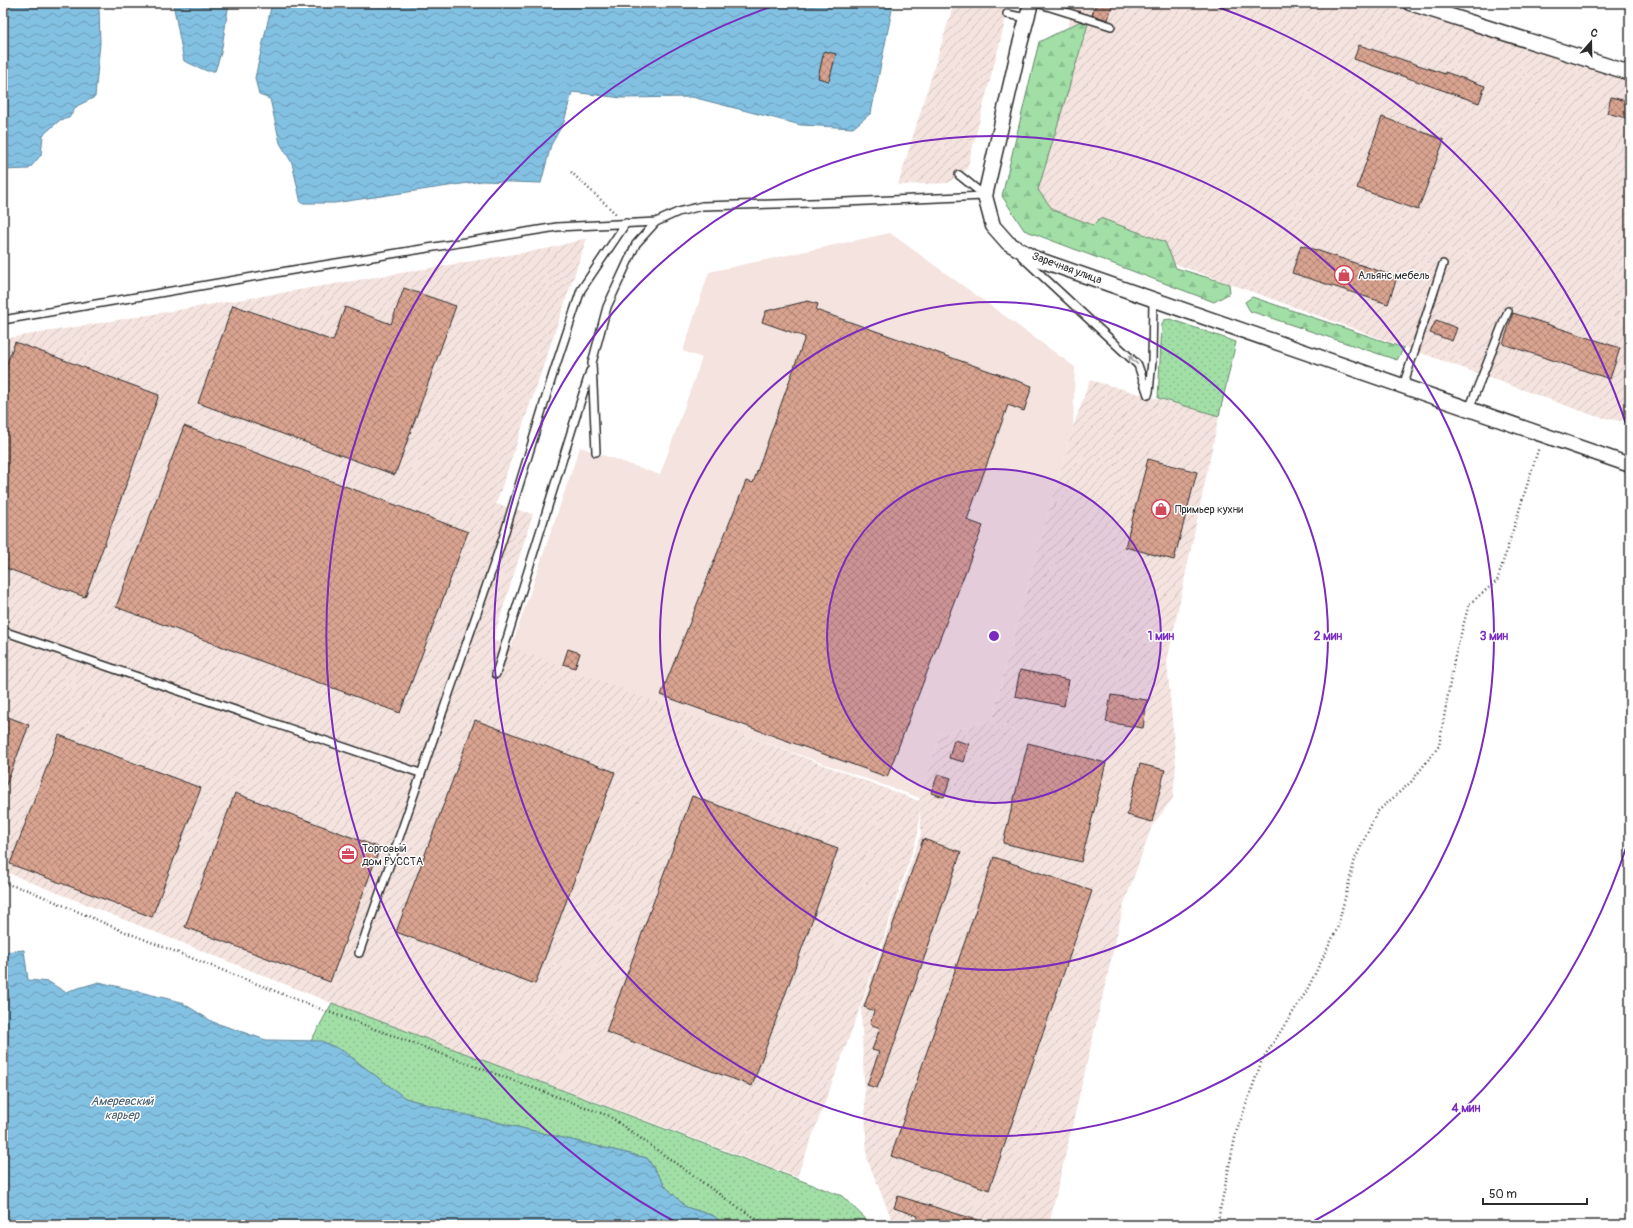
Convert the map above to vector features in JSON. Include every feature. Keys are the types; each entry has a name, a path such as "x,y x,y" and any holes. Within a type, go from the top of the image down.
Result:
{"street":[{"name":"Заречная улица","path":"1031,3 985,196 993,226 1008,243 1034,258 1630,465"},
{"path":"1410,3 1630,73"}],"lane":[{"path":"1037,3 1112,26"},
{"path":"1007,14 1027,18"},
{"path":"959,175 985,196"},
{"path":"3,320 549,228 656,222 678,212 702,206 985,196"},
{"path":"496,674 568,446 608,307 636,244 656,222"},
{"path":"359,953 503,538 553,374 581,290 626,223"},
{"path":"1008,243 1138,365 1148,395 1152,361 1153,300"},
{"path":"1403,386 1444,264"},
{"path":"1469,409 1508,311"},
{"path":"592,363 596,452"},
{"path":"3,631 420,774"}],"path":[{"path":"571,172 626,223"},
{"path":"1217,1225 1236,1133 1262,1060 1306,992 1337,929 1355,859 1376,812 1411,782 1439,746 1454,660 1468,604 1496,581 1543,435"},
{"path":"3,883 28,890 118,929 318,1008 609,1116 733,1204 766,1225"}],"shaded area":[{"path":"954,3 1010,3 967,169 948,183 898,185"},
{"path":"1075,3 1429,3 1630,68 1630,419 1620,421 1595,416 1043,216 1021,187"},
{"path":"890,233 1075,367 1073,427 1005,667 993,719 940,735 920,798 510,651 580,447 660,475 702,358 683,351 709,272"},
{"path":"587,238 496,504 533,514 493,640 919,801 940,735 993,719 1005,667 1073,427 1090,380 1219,416 1167,662 1176,765 1173,798 1152,826 1124,904 1049,1225 894,1225 867,1159 861,1009 921,833 920,807 918,834 859,1011 797,1177 332,1003 3,871 3,339 551,248"}],"green space":[{"path":"1081,21 1088,24 1038,190 1053,210 1093,225 1100,218 1165,242 1176,268 1229,284 1230,293 1214,302 1024,230 1002,196 1039,42"},
{"path":"1252,297 1404,348 1397,360 1250,311 1245,302"},
{"path":"1170,319 1236,342 1219,416 1158,398 1162,324 1164,320"},
{"path":"332,1003 842,1196 872,1225 724,1225 714,1216 686,1207 666,1187 647,1158 450,1111 405,1098 343,1051 311,1041"}],"water":[{"path":"3,3 104,3 99,8 100,43 95,97 77,106 69,118 60,120 43,135 41,155 29,169 3,170"},
{"path":"173,3 229,3 221,53 215,71 207,71 184,61"},
{"path":"272,3 891,3 892,10 871,113 853,128 801,125 692,97 622,98 572,92 564,122 551,145 541,183 482,181 334,203 301,203 292,163 280,143 270,99 259,95 255,78"},
{"name":"Амеревский карьер","path":"24,950 28,980 49,982 65,992 99,982 181,1002 213,1022 266,1040 322,1041 343,1051 405,1098 450,1111 647,1158 666,1187 686,1207 714,1216 724,1225 3,1225 3,952"}],"building":[{"path":"1096,3 1113,3 1108,20 1092,15"},
{"path":"1359,45 1485,86 1479,103 1354,59"},
{"path":"824,51 836,54 829,81 818,78"},
{"path":"1611,97 1630,102 1630,119 1607,113"},
{"path":"1382,117 1444,140 1418,210 1357,188"},
{"name":"Альянс мебель","path":"1301,245 1397,277 1388,304 1292,273"},
{"path":"404,288 456,306 395,475 198,403 233,305 333,341 345,307 391,324"},
{"path":"808,301 818,304 816,310 1032,386 1024,411 1008,405 967,520 983,526 887,777 661,695 746,481 753,483 805,337 762,322 766,311"},
{"path":"1513,313 1620,348 1610,379 1503,344"},
{"path":"1436,320 1457,328 1452,341 1430,333"},
{"path":"15,342 159,395 85,597 3,567 3,374"},
{"path":"184,426 468,532 400,713 116,607"},
{"name":"Примьер кухни","path":"1148,459 1197,472 1174,560 1125,547"},
{"path":"568,649 580,653 575,668 563,664"},
{"path":"1020,670 1069,680 1064,706 1015,696"},
{"path":"1111,695 1147,700 1143,728 1106,722"},
{"path":"3,715 29,725 4,790 3,790"},
{"path":"475,720 615,772 535,984 396,932"},
{"path":"59,735 201,788 152,917 10,864"},
{"path":"954,740 969,744 964,762 949,758"},
{"path":"1028,743 1106,763 1081,862 1003,843"},
{"path":"1140,764 1165,770 1152,822 1127,815"},
{"path":"938,774 951,778 944,797 931,793"},
{"path":"235,793 380,848 330,982 185,927"},
{"path":"692,796 838,849 752,1086 606,1032"},
{"path":"923,839 961,852 890,1056 877,1088 867,1085 879,1052 872,1050 880,1028 870,1024 874,1011 864,1007"},
{"path":"994,857 1092,891 989,1190 891,1156"},
{"path":"898,1196 984,1222 984,1225 916,1225 918,1216 894,1208"}],"place":[{"name":"Альянс мебель","path":"1344,275"},
{"name":"Примьер кухни","path":"1161,509"},
{"name":"Торговый дом РУССТА","path":"348,854"}]}
